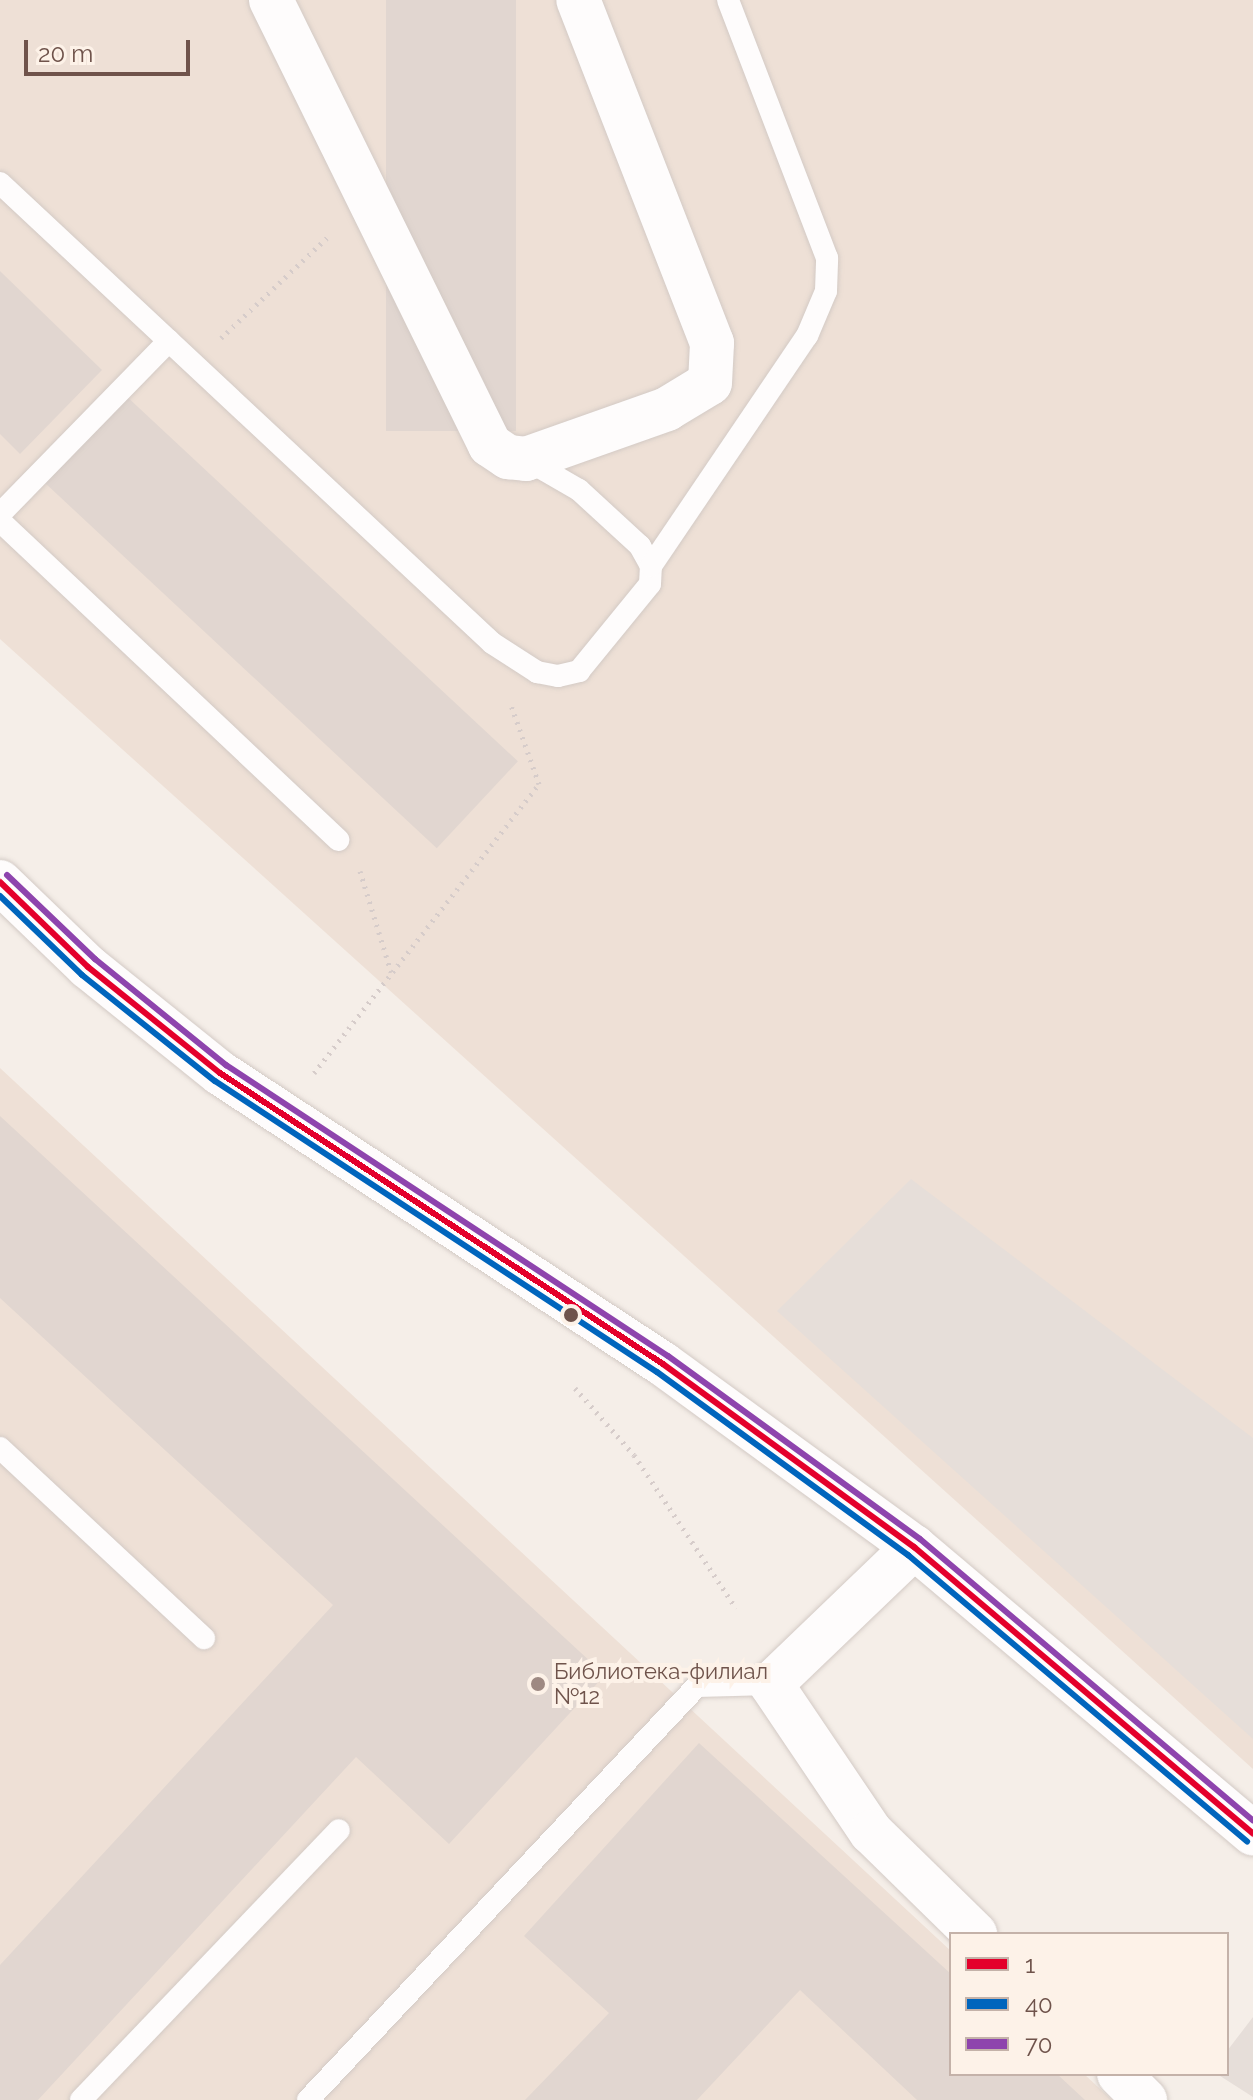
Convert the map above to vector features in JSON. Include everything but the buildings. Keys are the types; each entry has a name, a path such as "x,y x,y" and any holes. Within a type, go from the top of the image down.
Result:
{"street":[{"path":"271,0 490,445 508,457 526,459 667,409 710,383 712,343 578,0"},
{"path":"0,882 130,1003 220,1073 663,1364 914,1547 1253,1833"},
{"path":"914,1547 771,1684 871,1832 973,1932"},
{"path":"1121,2076 1145,2100"}],"lane":[{"path":"0,183 492,643 537,672 579,671 650,584 651,566 807,336 826,291 827,258 728,0"},
{"path":"0,514 169,341"},
{"path":"526,459 579,490 640,546 651,566"},
{"path":"0,521 338,840"},
{"path":"0,1448 204,1638"},
{"path":"308,2100 697,1686 771,1684"},
{"path":"81,2100 339,1830"}],"path":[{"path":"193,364 368,198"},
{"path":"308,1080 539,784 508,705 537,672"},
{"path":"338,840 355,856 391,973"},
{"path":"575,1388 634,1455 736,1608"}],"shaded area":[{"path":"0,0 1253,0 1253,1769 0,639"},
{"path":"0,1068 949,1949 949,2076 1086,2076 1112,2100 0,2100"},
{"path":"911,1179 1253,1438 1253,1739 777,1311"},
{"path":"1253,2017 1253,2097 1220,2076 1229,2076 1229,2048"}],"transit line":[{"name":"70","path":"7,875 95,959 226,1065 668,1356 920,1539 1253,1820"},
{"name":"1","path":"0,882 88,967 220,1073 663,1364 914,1547 1253,1833"},
{"name":"40","path":"0,896 82,975 215,1081 657,1372 908,1555 1247,1841"}],"place":[{"name":"Библиотека-филиал №12","path":"538,1684"}]}
